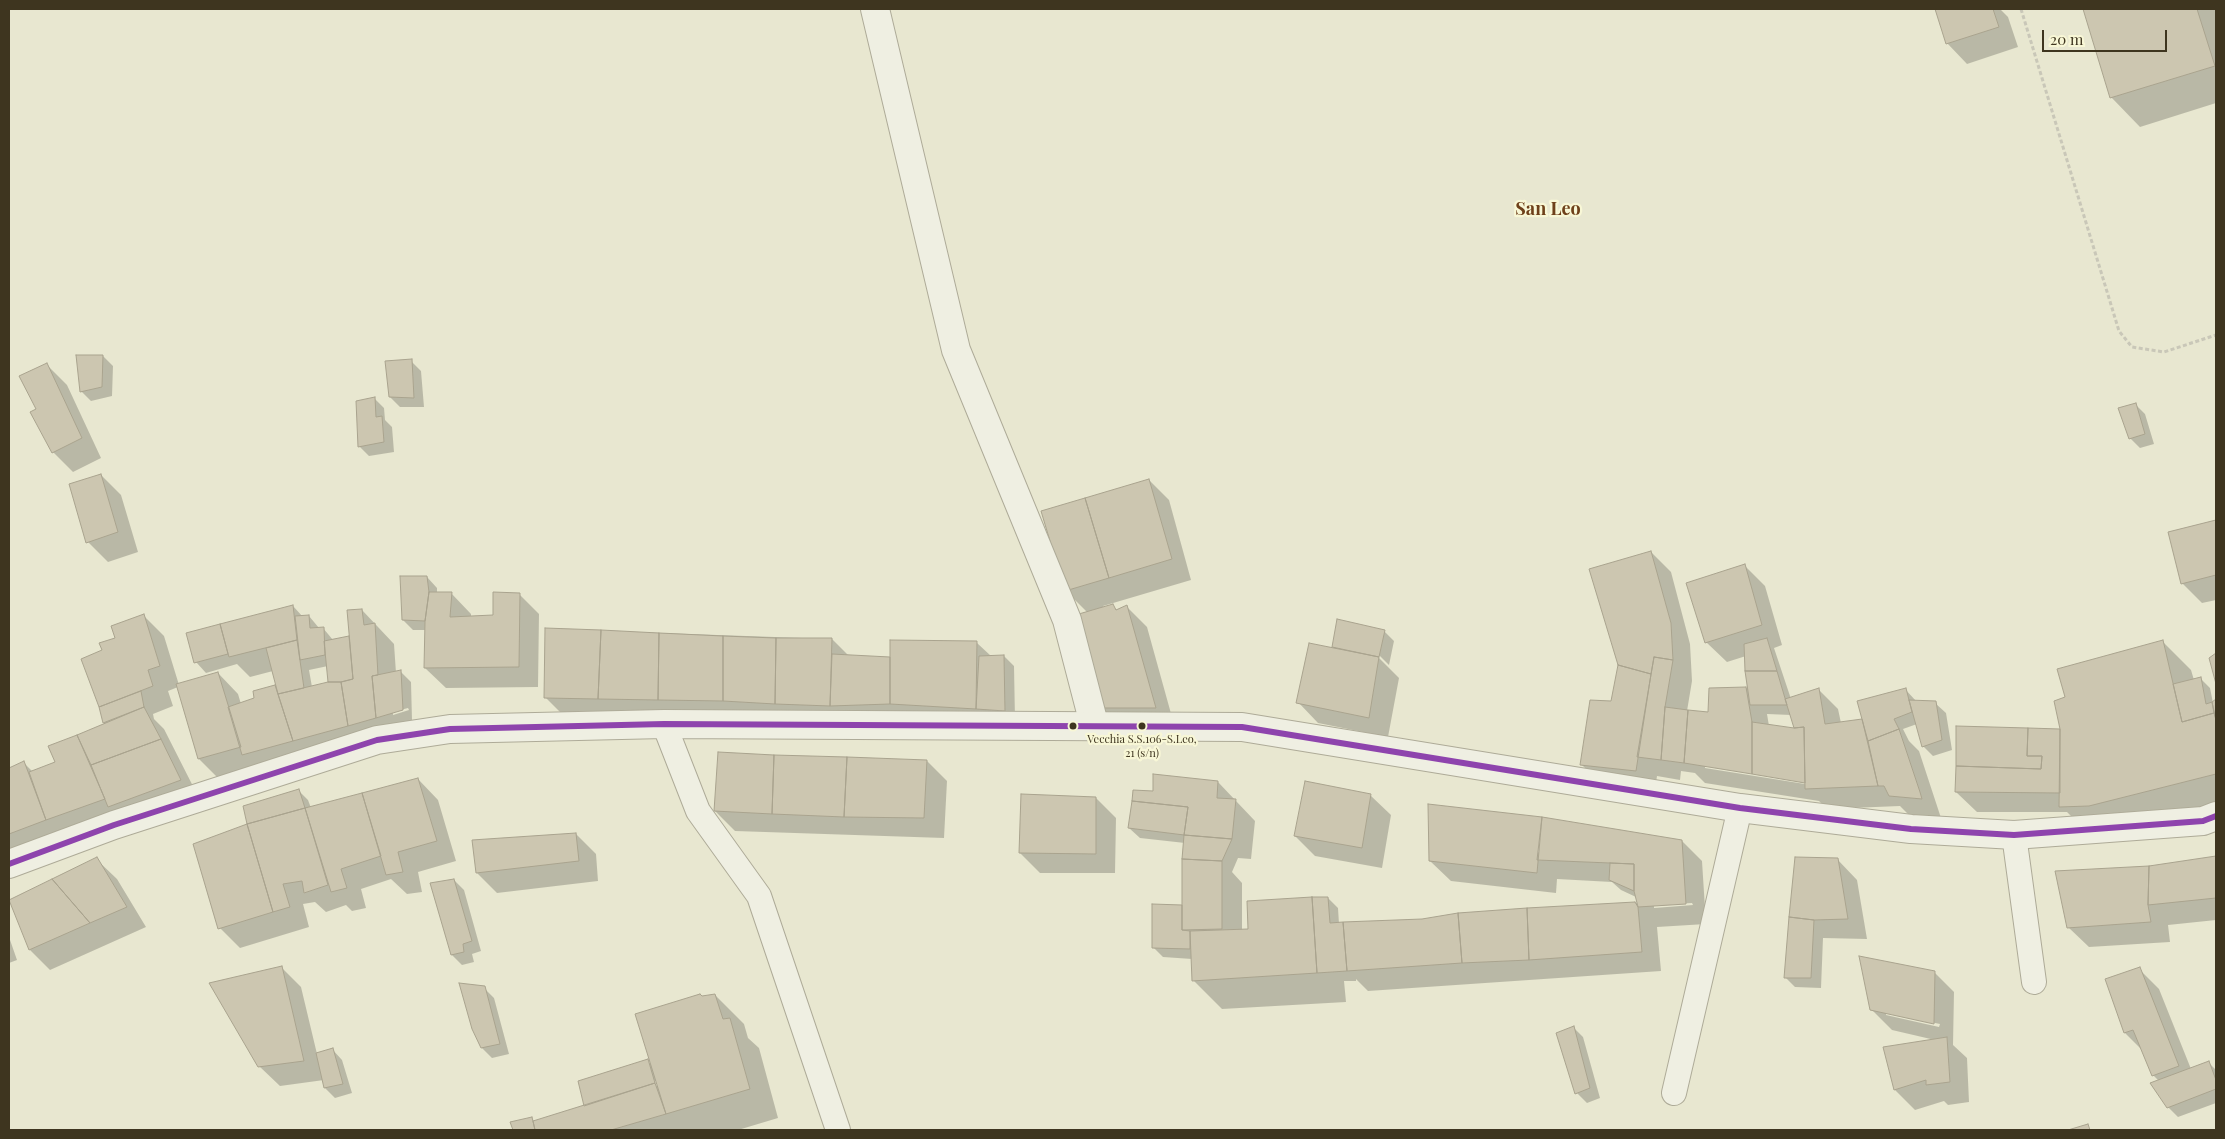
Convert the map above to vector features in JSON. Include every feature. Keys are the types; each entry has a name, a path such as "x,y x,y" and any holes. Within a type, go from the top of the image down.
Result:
{"street":[{"path":"875,9 956,350 1067,620 1094,724"},
{"path":"9,864 114,825 377,740 450,729 664,724 1094,724 1242,727 1740,808 1911,828 2014,835 2203,820 2216,816"}],"lane":[{"path":"664,724 698,811 759,896 838,1130"},
{"path":"1674,1093 1740,808"},
{"path":"2014,835 2034,982"}],"path":[{"path":"2021,9 2119,331 2132,347 2164,352 2216,335"}],"building":[{"path":"1935,9 1993,9 1999,27 1946,44"},
{"path":"2083,9 2197,9 2215,66 2110,98"},
{"path":"76,355 103,355 102,387 80,392"},
{"path":"412,359 414,398 389,397 385,361"},
{"path":"47,363 82,438 52,453 30,412 36,409 19,376"},
{"path":"375,397 376,417 382,416 384,442 358,447 356,401"},
{"path":"2136,403 2145,434 2129,439 2118,408"},
{"path":"101,474 118,532 86,543 69,484"},
{"path":"1149,479 1172,559 1109,578 1085,498"},
{"path":"1085,498 1109,578 1065,591 1041,511"},
{"path":"2216,520 2216,575 2181,584 2168,532"},
{"path":"1651,551 1671,623 1673,660 1654,657 1651,674 1618,665 1589,569"},
{"path":"1745,564 1762,625 1705,643 1686,583"},
{"path":"400,576 427,576 429,592 425,621 402,620"},
{"path":"429,592 452,592 450,617 493,615 493,592 520,593 519,667 424,668 425,621"},
{"path":"1113,604 1116,610 1127,605 1156,708 1100,708 1072,616"},
{"path":"293,605 297,640 229,657 220,624"},
{"path":"362,609 364,625 375,623 378,675 372,676 376,718 348,726 341,682 353,679 347,610"},
{"path":"144,614 160,666 148,670 153,686 99,707 81,659 102,650 99,643 115,638 111,626"},
{"path":"309,615 310,628 324,627 325,655 300,660 295,616"},
{"path":"1337,619 1385,630 1379,657 1332,647"},
{"path":"220,624 228,654 194,663 186,633"},
{"path":"545,628 601,630 598,699 544,698"},
{"path":"601,630 659,633 658,700 598,699"},
{"path":"659,633 723,636 723,701 658,700"},
{"path":"349,636 353,679 341,682 328,682 324,641"},
{"path":"723,636 776,638 775,704 723,701"},
{"path":"776,638 832,638 830,706 775,704"},
{"path":"1767,638 1777,671 1745,671 1744,644"},
{"path":"297,640 304,688 278,694 266,648"},
{"path":"890,640 977,641 976,709 890,704"},
{"path":"2163,640 2182,722 2214,713 2216,720 2216,774 2089,806 2059,807 2060,729 2054,701 2065,697 2057,669"},
{"path":"1309,643 1379,657 1369,718 1296,703"},
{"path":"2216,653 2216,684 2209,658"},
{"path":"832,654 890,657 890,704 830,706"},
{"path":"1004,655 1005,711 976,709 979,656"},
{"path":"1654,657 1673,660 1665,707 1661,760 1637,757"},
{"path":"1618,665 1651,674 1636,771 1580,765 1590,700 1611,701"},
{"path":"401,670 403,710 376,718 372,676"},
{"path":"1745,671 1777,671 1787,705 1750,705"},
{"path":"218,672 241,747 198,759 176,684"},
{"path":"2201,677 2206,704 2212,702 2214,713 2182,722 2173,684"},
{"path":"328,682 341,682 348,726 293,741 278,694"},
{"path":"275,685 293,741 242,755 228,707 254,698 253,691"},
{"path":"1746,687 1752,722 1752,774 1684,763 1688,710 1708,712 1709,688"},
{"path":"1819,688 1825,724 1862,719 1878,786 1805,789 1804,727 1794,728 1785,699"},
{"path":"1906,688 1912,712 1894,719 1899,729 1868,741 1857,701"},
{"path":"141,691 144,707 103,723 99,707"},
{"path":"2216,699 2216,720 2212,702"},
{"path":"1909,700 1936,701 1942,740 1922,747"},
{"path":"144,707 161,739 91,765 77,735"},
{"path":"1665,707 1688,710 1684,763 1661,760"},
{"path":"1752,722 1794,728 1804,727 1805,783 1752,774"},
{"path":"1956,726 2028,728 2027,756 2042,756 2041,769 1956,766"},
{"path":"2028,728 2060,729 2060,793 1955,792 1956,766 2041,769 2042,756 2027,756"},
{"path":"1899,729 1922,799 1889,796 1884,786 1878,786 1868,741"},
{"path":"77,735 105,799 46,820 29,772 55,762 48,746"},
{"path":"161,739 181,780 108,807 91,765"},
{"path":"718,752 774,755 772,814 714,811"},
{"path":"774,755 847,757 844,817 772,814"},
{"path":"847,757 927,760 924,818 844,817"},
{"path":"24,761 46,820 9,834 9,768"},
{"path":"1153,774 1218,781 1217,798 1236,799 1232,839 1184,835 1188,807 1132,801 1133,790 1153,791"},
{"path":"418,778 437,841 398,852 403,872 386,875 362,793"},
{"path":"1305,781 1371,794 1362,848 1294,836"},
{"path":"299,789 305,808 247,824 243,806"},
{"path":"362,793 381,856 341,869 347,888 331,892 305,808"},
{"path":"1021,794 1096,797 1096,854 1019,853"},
{"path":"1132,801 1188,807 1184,835 1128,828"},
{"path":"1428,804 1542,817 1537,873 1429,861"},
{"path":"305,808 328,885 304,893 302,881 283,884 290,907 273,912 247,824"},
{"path":"1542,817 1682,840 1686,904 1638,907 1634,891 1634,864 1537,860"},
{"path":"247,824 273,912 218,929 193,844"},
{"path":"576,833 579,861 476,873 472,840"},
{"path":"1184,835 1232,839 1222,861 1182,859"},
{"path":"2216,856 2216,898 2148,905 2149,866"},
{"path":"97,857 127,907 90,923 52,879"},
{"path":"1795,857 1838,858 1848,919 1814,920 1789,917"},
{"path":"1182,859 1222,861 1222,929 1182,930"},
{"path":"1610,863 1634,864 1634,891 1609,880"},
{"path":"2149,866 2148,905 2151,922 2067,928 2055,871"},
{"path":"52,879 90,923 29,950 9,900"},
{"path":"454,879 472,941 463,944 464,952 451,955 430,883"},
{"path":"1312,897 1328,897 1330,923 1343,922 1347,971 1317,973"},
{"path":"1312,897 1317,973 1192,981 1190,931 1248,929 1247,901"},
{"path":"1635,902 1638,907 1642,952 1529,960 1527,908"},
{"path":"1152,904 1182,905 1182,930 1190,931 1190,949 1152,948"},
{"path":"1527,908 1529,960 1462,963 1458,913"},
{"path":"1458,913 1462,963 1347,971 1343,922 1422,919"},
{"path":"1789,917 1814,920 1811,978 1784,978"},
{"path":"1859,956 1935,971 1934,1024 1870,1010"},
{"path":"282,966 304,1061 258,1067 209,983"},
{"path":"2140,967 2179,1066 2152,1076 2133,1030 2124,1033 2105,979"},
{"path":"459,983 485,986 500,1044 481,1048 472,1029"},
{"path":"700,994 702,996 715,994 723,1019 730,1018 750,1089 666,1114 635,1014"},
{"path":"1574,1026 1590,1088 1575,1094 1556,1033"},
{"path":"1947,1037 1950,1082 1926,1085 1926,1080 1894,1090 1883,1047"},
{"path":"333,1048 343,1084 324,1088 316,1053"},
{"path":"648,1059 655,1083 584,1106 578,1081"},
{"path":"2209,1061 2216,1080 2216,1089 2167,1108 2150,1083"},
{"path":"655,1083 666,1114 611,1130 535,1130 533,1121"},
{"path":"532,1117 535,1130 513,1130 510,1122"},
{"path":"2088,1124 2090,1130 2068,1130"}],"transit line":[{"path":"9,864 114,825 377,740 450,729 664,724 1242,727 1740,808 1911,829 2014,835 2203,821 2216,816"}],"place":[{"name":"Vecchia S.S.106-S.Leo, 21 (s/n)","path":"1142,726"}],"district":[{"name":"San Leo","path":"1548,209"}]}
